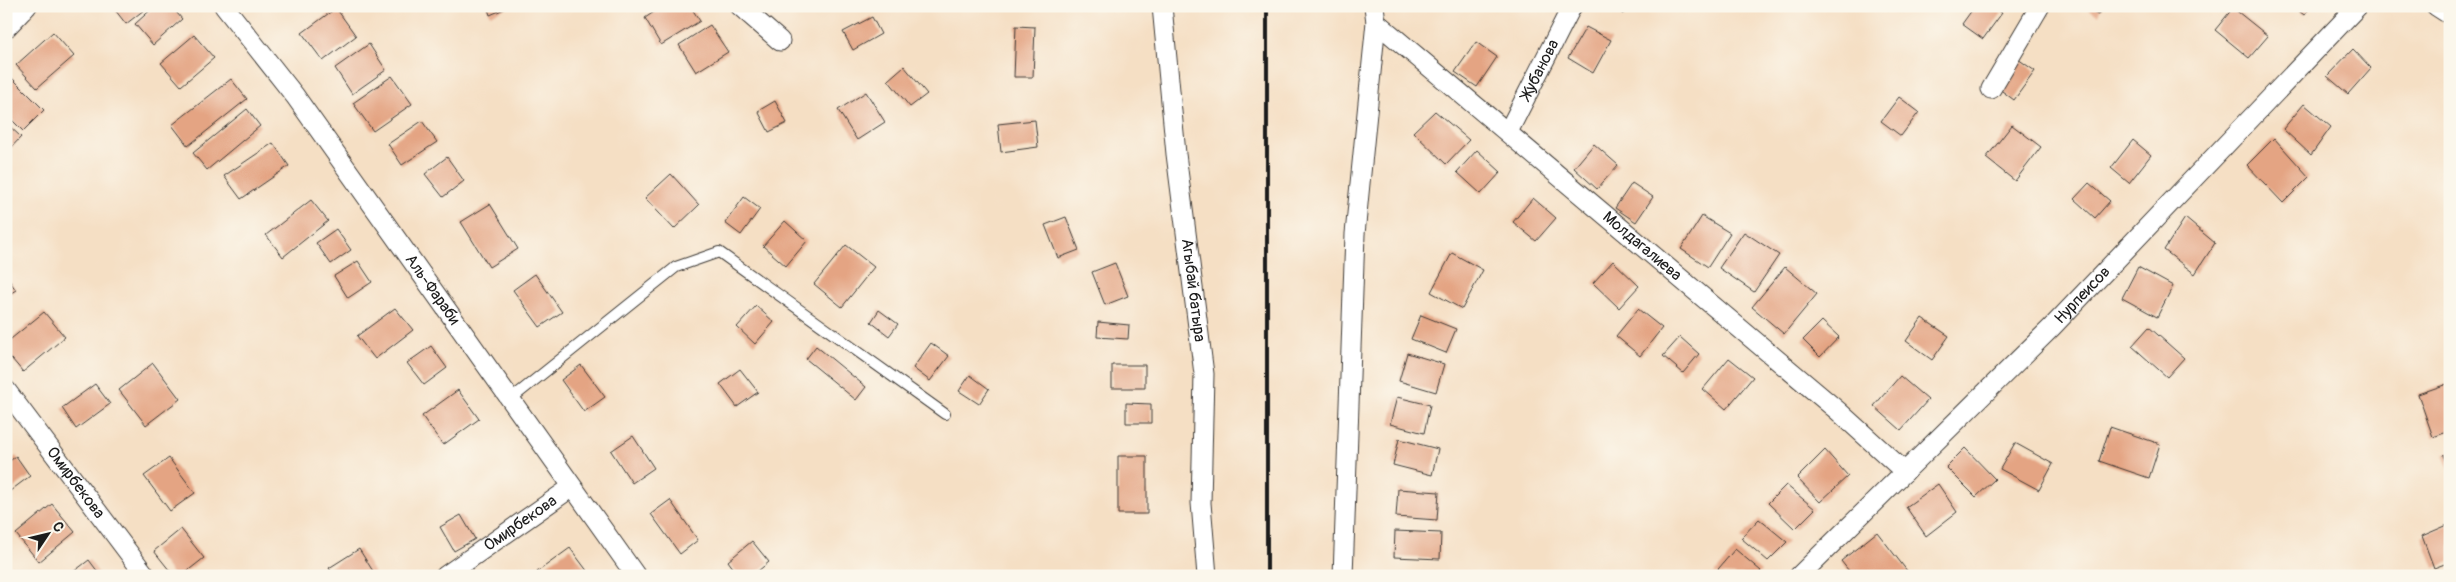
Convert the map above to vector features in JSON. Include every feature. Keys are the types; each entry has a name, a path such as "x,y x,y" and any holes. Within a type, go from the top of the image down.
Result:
{"street":[{"path":"6,28 27,6"},
{"name":"Аль-Фараби","path":"224,6 295,96 636,576"},
{"path":"740,6 780,41"},
{"name":"Агыбай батыра","path":"1162,6 1176,154 1204,374 1201,503 1207,576"},
{"name":"Жубанова","path":"1508,132 1572,6"},
{"path":"1991,89 2040,6"},
{"name":"Нурпеисов","path":"1799,576 2052,327 2358,6"},
{"path":"2436,6 2450,15"},
{"path":"1343,576 1355,234 1375,14"},
{"name":"Молдагалиева","path":"1375,14 1508,132 1838,411 1905,472"},
{"name":"Омирбекова","path":"6,390 146,576"},
{"name":"Омирбекова","path":"445,576 572,487"}],"lane":[{"path":"511,399 676,267 719,252 945,414"}],"building":[{"path":"112,6 149,6 126,24"},
{"path":"155,6 171,6 182,19 153,45 135,24"},
{"path":"487,6 511,6 490,15"},
{"path":"663,6 690,6 700,21 661,45 645,18"},
{"path":"1610,6 1627,6 1623,14"},
{"path":"1975,6 1992,6 2002,13 1983,39 1962,24"},
{"path":"2081,6 2102,6 2098,15"},
{"path":"2293,6 2311,6 2304,15"},
{"path":"336,8 356,36 323,61 302,33"},
{"path":"2233,8 2268,36 2249,58 2215,30"},
{"path":"872,17 881,34 853,50 843,32"},
{"path":"710,25 728,52 696,72 679,45"},
{"path":"1016,26 1035,27 1033,77 1014,77"},
{"path":"1586,27 1611,40 1593,73 1568,58"},
{"path":"53,32 74,56 37,88 16,65"},
{"path":"194,35 214,58 181,86 161,63"},
{"path":"1476,42 1497,57 1477,87 1455,72"},
{"path":"369,44 386,70 352,94 335,68"},
{"path":"2353,49 2371,68 2348,94 2327,76"},
{"path":"2018,59 2035,71 2014,100 1998,88"},
{"path":"904,66 927,94 910,107 888,80"},
{"path":"6,72 44,110 23,131 6,114"},
{"path":"392,76 412,104 373,131 353,103"},
{"path":"231,79 247,99 188,146 172,125"},
{"path":"866,92 885,122 857,140 838,110"},
{"path":"1899,97 1919,112 1901,136 1881,121"},
{"path":"775,101 787,123 769,132 758,111"},
{"path":"2304,104 2331,127 2311,155 2283,129"},
{"path":"247,109 260,126 207,170 193,153"},
{"path":"1435,111 1469,140 1446,164 1413,132"},
{"path":"1035,120 1038,147 1001,152 998,124"},
{"path":"422,121 437,142 402,165 388,144"},
{"path":"6,123 21,137 6,153"},
{"path":"2012,125 2041,147 2015,181 1986,158"},
{"path":"2274,138 2309,177 2283,203 2247,165"},
{"path":"2133,140 2151,155 2129,183 2111,168"},
{"path":"273,143 289,166 241,199 224,176"},
{"path":"1594,144 1618,165 1597,189 1574,168"},
{"path":"1477,150 1501,172 1481,194 1457,172"},
{"path":"447,157 464,181 443,197 425,174"},
{"path":"671,174 699,205 674,229 645,198"},
{"path":"1632,183 1653,197 1636,222 1615,208"},
{"path":"2089,183 2110,201 2095,218 2074,199"},
{"path":"744,197 760,209 741,235 725,223"},
{"path":"1533,198 1556,218 1536,241 1513,222"},
{"path":"311,200 328,221 283,257 266,235"},
{"path":"490,204 518,249 489,267 461,222"},
{"path":"1702,216 1730,233 1708,267 1681,249"},
{"path":"1066,217 1079,250 1058,258 1045,225"},
{"path":"2185,218 2215,243 2195,274 2164,250"},
{"path":"785,221 807,241 786,266 763,246"},
{"path":"336,229 351,250 331,264 316,243"},
{"path":"1744,232 1779,255 1754,292 1719,268"},
{"path":"846,245 874,267 842,307 814,284"},
{"path":"1452,253 1483,270 1462,309 1431,292"},
{"path":"358,261 372,282 348,298 334,276"},
{"path":"1613,261 1639,286 1619,308 1593,283"},
{"path":"1115,263 1128,296 1105,305 1092,272"},
{"path":"1785,267 1817,294 1784,334 1752,307"},
{"path":"2138,267 2173,286 2157,317 2122,298"},
{"path":"535,274 562,312 540,327 513,290"},
{"path":"6,276 16,290 6,296"},
{"path":"756,306 774,322 755,344 737,327"},
{"path":"395,308 413,330 375,359 357,336"},
{"path":"1638,309 1662,328 1640,356 1616,336"},
{"path":"879,310 898,324 889,336 871,322"},
{"path":"44,312 65,337 23,372 6,352 6,343"},
{"path":"1421,315 1456,329 1446,353 1411,339"},
{"path":"1922,318 1949,336 1932,360 1906,341"},
{"path":"1822,321 1839,337 1820,357 1803,340"},
{"path":"1098,322 1129,325 1128,339 1097,337"},
{"path":"2149,327 2184,358 2167,377 2132,346"},
{"path":"1680,337 1699,354 1683,373 1663,356"},
{"path":"931,343 949,356 930,381 913,368"},
{"path":"431,346 447,368 424,385 407,363"},
{"path":"816,346 866,387 856,400 806,359"},
{"path":"1407,353 1444,364 1436,392 1399,381"},
{"path":"1729,358 1753,377 1726,409 1703,389"},
{"path":"153,363 180,399 146,425 119,390"},
{"path":"581,365 605,397 584,412 561,380"},
{"path":"1112,365 1145,365 1145,388 1112,388"},
{"path":"740,369 758,392 737,407 720,384"},
{"path":"970,375 989,389 979,404 959,391"},
{"path":"1900,376 1928,400 1901,430 1874,406"},
{"path":"2450,383 2450,431 2433,437 2418,394"},
{"path":"95,384 110,404 76,429 62,408"},
{"path":"458,390 479,419 443,445 422,416"},
{"path":"1397,397 1430,405 1424,433 1390,424"},
{"path":"1126,403 1151,404 1151,423 1126,423"},
{"path":"2110,427 2160,444 2149,478 2099,461"},
{"path":"633,436 654,468 632,483 611,451"},
{"path":"1399,439 1438,449 1432,475 1393,465"},
{"path":"2015,443 2053,464 2039,490 2000,469"},
{"path":"1965,448 1995,479 1976,497 1946,467"},
{"path":"1825,450 1848,476 1820,502 1797,478"},
{"path":"2450,452 2450,472 2443,455"},
{"path":"16,456 30,476 6,494 6,464"},
{"path":"1118,456 1147,456 1147,514 1118,514"},
{"path":"169,458 195,493 170,511 144,476"},
{"path":"1938,484 1957,512 1926,536 1906,507"},
{"path":"1786,485 1815,509 1795,529 1768,503"},
{"path":"1398,489 1439,492 1437,520 1396,517"},
{"path":"670,500 698,540 680,554 651,514"},
{"path":"52,504 75,532 39,562 16,534"},
{"path":"461,515 475,539 454,551 440,527"},
{"path":"1759,519 1787,542 1768,561 1741,538"},
{"path":"2450,524 2450,562 2434,568 2422,536"},
{"path":"181,529 204,558 181,576 174,576 154,551"},
{"path":"1395,531 1441,533 1440,559 1394,557"},
{"path":"1877,532 1911,576 1853,576 1841,561"},
{"path":"752,541 769,562 752,576 739,576 728,561"},
{"path":"570,548 591,576 539,576 537,572"},
{"path":"359,549 376,576 334,576 329,568"},
{"path":"1735,549 1761,571 1757,576 1714,574"},
{"path":"89,560 101,576 68,576"},
{"path":"1110,574 1150,574 1150,576 1110,576"}],"railway":[{"path":"1267,6 1267,576"}]}
